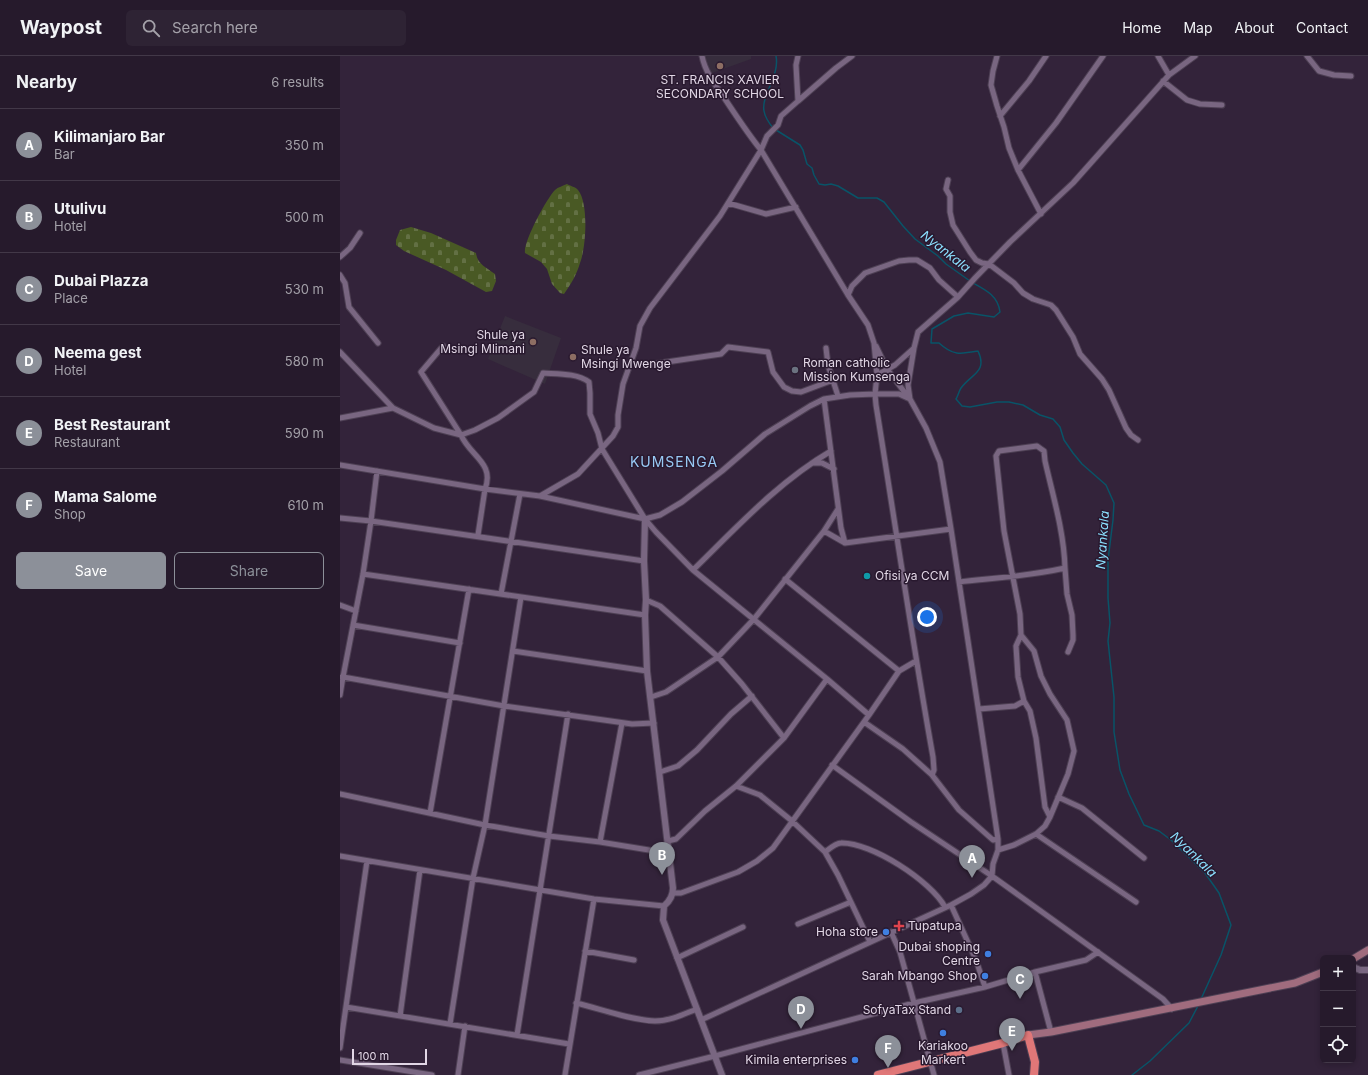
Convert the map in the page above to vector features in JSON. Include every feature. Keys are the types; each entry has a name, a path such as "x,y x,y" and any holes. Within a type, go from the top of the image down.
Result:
{"highway":[{"path":"878,1075 1003,1043 1028,1035 1034,1062 1034,1075"}],"main road":[{"path":"1356,957 1368,950"},
{"path":"1028,1035 1172,1009 1295,984 1320,973"}],"street":[{"path":"701,1020 971,894 984,885 992,876 993,864 998,850 998,839 979,709 940,462 926,428 910,399 887,369 874,343 868,325 848,295 761,150 748,135 710,76 704,65 702,56"},
{"path":"798,56 796,65 798,101"},
{"path":"540,496 578,474 613,436 618,427 618,415 623,384 636,348 640,326 650,308 720,216 761,150 767,136 778,124 781,116 852,56"},
{"path":"997,56 992,71 991,85 1009,148 1018,170 1041,214"},
{"path":"1000,116 1029,81 1046,56"},
{"path":"1018,170 1056,122 1103,56"},
{"path":"1158,56 1168,75"},
{"path":"910,399 908,385 918,332 958,297 1031,222 1073,183 1168,75 1195,56"},
{"path":"1307,56 1319,71 1334,75 1351,76"},
{"path":"1163,81 1187,100 1200,104 1222,105"},
{"path":"948,180 946,189 950,196 950,212 953,224 970,252 976,260 989,264 1014,283 1023,293 1033,299 1051,305 1056,310 1073,337 1080,354 1102,379 1109,390 1126,428 1131,435 1138,440"},
{"path":"728,203 766,214 796,207"},
{"path":"340,257 350,248 360,233"},
{"path":"848,295 852,286 866,273 899,261 917,260 930,268 939,280 958,297"},
{"path":"340,275 345,283 350,307 378,343"},
{"path":"874,343 876,374 875,394 916,661 933,757 934,770 932,775"},
{"path":"443,346 421,372 465,443 484,465 487,474 487,482 478,535"},
{"path":"653,364 721,354 728,347 768,352 773,372 784,387 792,391 801,392 833,380"},
{"path":"826,348 828,365 838,396"},
{"path":"876,374 895,365 914,348"},
{"path":"340,352 393,408 434,428 461,435 475,430 498,418 534,392 543,373 568,375 583,378 589,382 590,414 598,433 602,449 645,518 669,546 693,570 869,715"},
{"path":"340,465 485,489 540,496 645,518 660,515 682,502 765,434 824,399 838,396 899,394 910,399"},
{"path":"824,399 838,509 845,543"},
{"path":"340,418 393,408"},
{"path":"1050,817 1045,807 1036,738 1030,711 1024,701 1018,676 1016,646 1021,635 1020,614 1004,531 996,456 999,450 1037,446 1044,452 1065,557 1066,594 1072,615 1073,640 1068,652"},
{"path":"693,570 764,500 811,462 831,451"},
{"path":"811,462 822,463 834,469"},
{"path":"340,695 341,677 364,574 378,471"},
{"path":"501,594 520,494"},
{"path":"651,698 666,692 718,657 754,619 824,531 838,509"},
{"path":"340,518 478,535 644,561"},
{"path":"645,518 644,561 647,671 669,848 673,893 669,901 664,906 663,920 722,1075"},
{"path":"824,531 845,543 951,529"},
{"path":"960,582 1065,568"},
{"path":"364,574 646,615"},
{"path":"785,579 899,671"},
{"path":"430,813 470,589"},
{"path":"450,1024 473,878 485,825 521,597"},
{"path":"646,600 660,606 718,657 752,696 784,738"},
{"path":"340,605 356,611"},
{"path":"353,625 460,643"},
{"path":"998,850 1014,845 1036,834 1045,826 1068,774 1074,751 1067,720 1050,694 1041,676 1034,651 1021,635"},
{"path":"513,652 647,671"},
{"path":"673,893 681,893 738,872 757,861 773,848 899,671 916,661"},
{"path":"341,677 504,706 568,714 622,723 654,723"},
{"path":"668,841 676,839 705,811 736,786 784,738 827,679"},
{"path":"660,772 678,766 697,750 731,714 752,696"},
{"path":"979,709 1014,706 1024,701"},
{"path":"517,1035 568,714"},
{"path":"864,722 903,749 932,775 959,810 993,840 998,839"},
{"path":"600,842 607,811 622,723"},
{"path":"832,765 911,822 992,876 1098,952 1163,999 1172,1009"},
{"path":"736,786 760,795 792,821 825,852 838,875 870,942"},
{"path":"340,794 485,825 549,836 600,842 655,851 669,848"},
{"path":"1058,797 1082,808 1144,858"},
{"path":"1036,834 1136,902"},
{"path":"825,852 839,843 860,846 901,865 940,898 945,907"},
{"path":"340,856 594,899 664,906"},
{"path":"340,1048 367,861"},
{"path":"400,1016 420,870"},
{"path":"565,1075 594,899"},
{"path":"798,924 851,902"},
{"path":"950,905 976,960 985,987"},
{"path":"677,958 743,927"},
{"path":"891,932 900,952 934,1075"},
{"path":"585,951 634,960"},
{"path":"639,1075 914,1003 985,987 1035,972 1086,960 1098,952"},
{"path":"1356,968 1368,970"},
{"path":"1035,972 1051,1032"},
{"path":"576,1003 635,1018 656,1021 675,1018 697,1009"},
{"path":"346,1007 569,1044"},
{"path":"458,1075 465,1026"},
{"path":"1003,1043 1010,1075"},
{"path":"340,1060 432,1075"}],"shaded area":[{"name":"ST. FRANCIS XAVIER SECONDARY SCHOOL","path":"702,56 751,56 751,59 712,73"},
{"path":"505,316 561,338 545,384 488,359"}],"green space":[{"path":"567,184 577,189 581,196 585,215 585,237 579,267 574,279 564,294 560,293 552,284 547,269 541,262 525,253 525,247 536,220 551,195 559,187"},
{"path":"411,227 431,233 476,253 480,263 495,274 496,281 492,291 486,292 446,270 404,251 396,245 396,240 400,230"}],"waterway":[{"name":"Nyankala","path":"773,128 765,115 764,105 777,63 776,56"},
{"name":"Nyankala","path":"776,130 800,145 807,164 812,168 819,184 831,184 838,186 858,198 877,198 884,202 915,239 970,281"},
{"name":"Nyankala","path":"973,283 991,294 997,302 1000,312 994,317 968,313 954,316 932,329 931,343 939,343 949,350 957,353 978,351 981,358 980,368 961,388 956,399 962,406 970,407 997,402 1009,402 1023,405 1040,415 1053,419 1060,427 1064,440 1073,453 1082,464 1106,485 1114,503 1108,560 1108,598 1110,623 1108,641 1114,697 1114,732 1120,770 1129,794 1144,825 1159,831 1171,840 1205,873 1219,893 1231,925 1221,955 1201,999"},
{"name":"Nyankala","path":"1132,1075 1150,1061 1189,1023 1199,1004"}],"place":[{"name":"ST. FRANCIS XAVIER SECONDARY SCHOOL","path":"720,66"},
{"name":"Shule ya Msingi Mlimani","path":"533,342"},
{"name":"Shule ya Msingi Mwenge","path":"573,357"},
{"name":"Roman catholic Mission Kumsenga","path":"795,370"},
{"name":"Ofisi ya CCM","path":"867,576"},
{"name":"Utulivu","path":"662,875"},
{"name":"Kilimanjaro Bar","path":"972,878"},
{"name":"Tupatupa","path":"899,926"},
{"name":"Hoha store","path":"886,932"},
{"name":"Dubai shoping Centre","path":"988,954"},
{"name":"Sarah Mbango Shop","path":"985,976"},
{"name":"Dubai Plazza","path":"1020,999"},
{"name":"SofyaTax Stand","path":"959,1010"},
{"name":"Neema gest","path":"801,1029"},
{"name":"Kariakoo Markert","path":"943,1033"},
{"name":"Best Restaurant","path":"1012,1051"},
{"name":"Kimila enterprises","path":"855,1060"},
{"name":"Mama Salome","path":"888,1068"}],"district":[{"name":"KUMSENGA","path":"674,462"}]}
